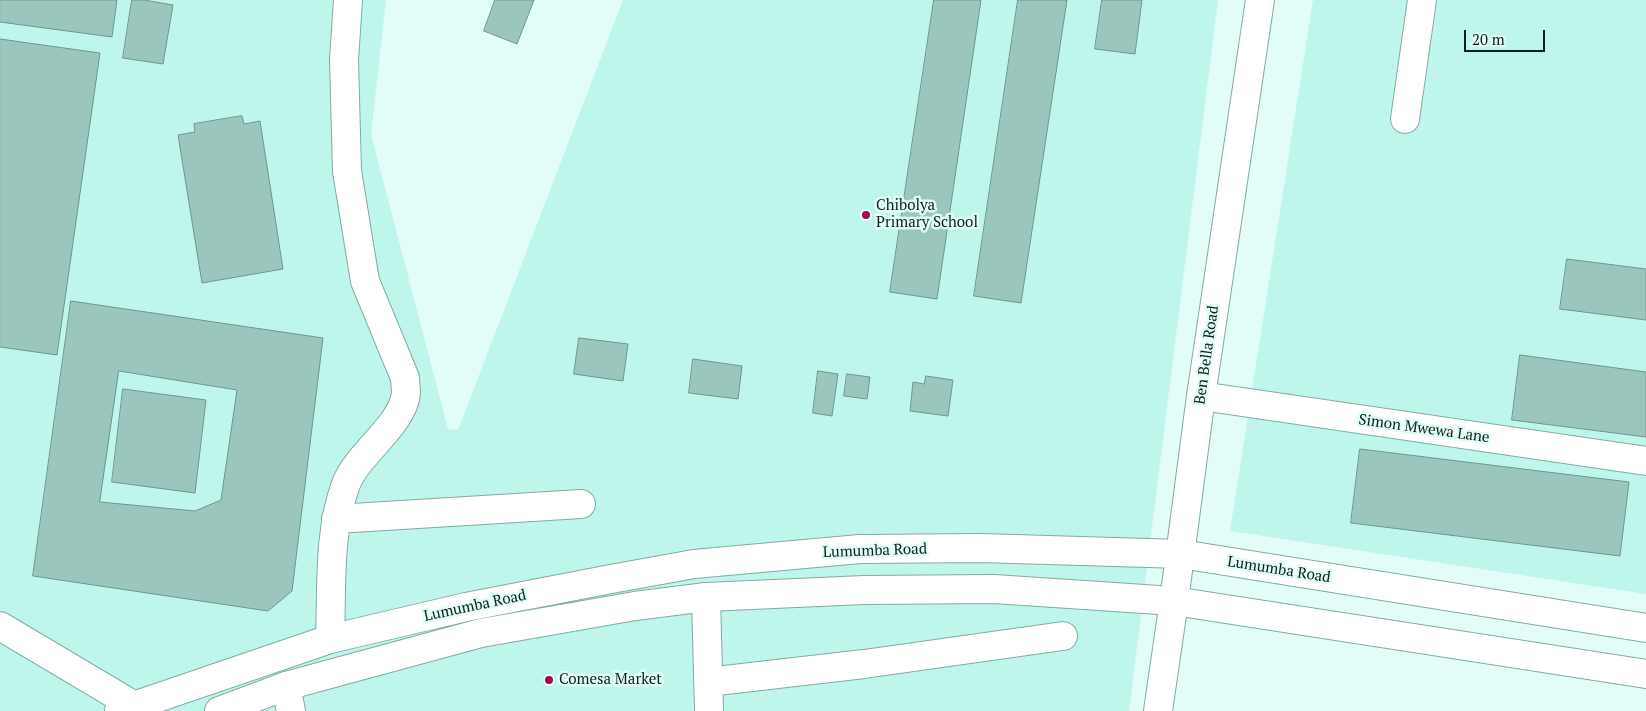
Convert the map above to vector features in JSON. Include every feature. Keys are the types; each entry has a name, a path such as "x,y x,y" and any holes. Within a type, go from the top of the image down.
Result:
{"main road":[{"path":"330,639 336,519 346,483 356,464 395,420 406,393 405,378 365,282 348,171 344,60 348,0"},
{"name":"Ben Bella Road","path":"1158,711 1181,554 1201,396 1260,0"},
{"path":"1405,118 1422,0"},
{"name":"Simon Mwewa Lane","path":"1201,396 1646,461"},
{"path":"336,519 581,504"},
{"name":"Lumumba Road","path":"126,708 330,639 466,607 611,578 694,564 860,549 981,548 1181,554 1646,628"},
{"name":"Lumumba Road","path":"219,711 289,699 480,633 635,606 706,597 864,590 994,589 1174,601 1646,674"},
{"path":"706,597 709,711"},
{"path":"0,626 126,708"},
{"path":"708,682 864,664 1063,636"}],"shaded area":[{"path":"0,0 386,0 371,134 448,429 458,430 623,0 1218,0 1129,711 0,711"},
{"path":"1313,0 1646,0 1646,594 1230,531"}],"building":[{"path":"0,0 117,0 112,37 0,22"},
{"path":"132,0 173,5 163,64 123,58"},
{"path":"495,0 534,0 517,44 484,31"},
{"path":"934,0 981,0 937,299 890,292"},
{"path":"1018,0 1067,0 1021,303 974,296"},
{"path":"1102,0 1142,0 1135,54 1095,49"},
{"path":"0,39 100,53 57,355 0,347"},
{"path":"242,116 244,124 260,121 283,269 202,283 178,135 195,132 194,124"},
{"path":"1567,259 1646,269 1646,320 1560,309"},
{"path":"71,301 323,338 292,591 268,611 33,576","holes":["119,371 237,390 221,500 195,511 100,502"]},
{"path":"579,338 628,344 623,381 574,374"},
{"path":"1520,355 1646,372 1646,437 1512,420"},
{"path":"693,359 742,366 738,399 689,393"},
{"path":"818,371 838,374 832,416 813,413"},
{"path":"847,374 870,377 867,399 844,396"},
{"path":"926,376 953,380 948,416 910,411 913,382 924,384"},
{"path":"123,389 206,400 195,493 112,482"},
{"path":"1360,449 1629,482 1620,556 1351,523"}],"place":[{"name":"Chibolya Primary School","path":"866,215"},
{"name":"Comesa Market","path":"549,680"}]}
